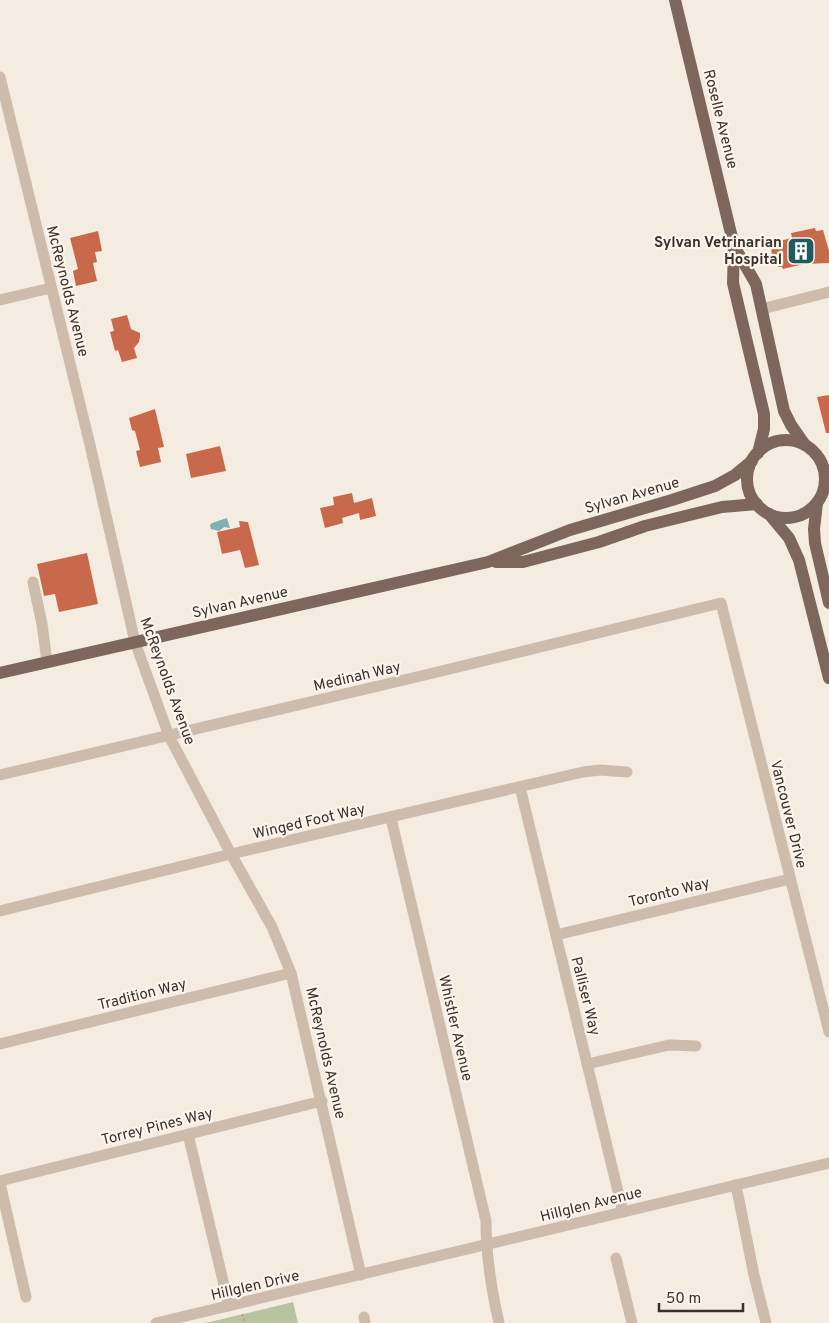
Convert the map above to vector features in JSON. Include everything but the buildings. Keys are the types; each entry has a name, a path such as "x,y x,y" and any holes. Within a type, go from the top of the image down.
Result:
{"main road":[{"name":"Roselle Avenue","path":"675,0 734,246 733,282 764,414 764,430 755,457"},
{"name":"Roselle Avenue","path":"734,246 756,284 784,411 794,430 809,448"},
{"path":"829,455 793,441 769,444 755,457 748,481 751,496 789,538 799,560 829,678"},
{"path":"809,448 821,461 824,471 823,496 814,528 815,543 829,603"},
{"name":"Sylvan Avenue","path":"0,673 488,562 570,530 715,486 735,474 755,457"},
{"path":"768,514 781,518 793,517 805,513 823,496"},
{"name":"Sylvan Avenue","path":"488,562 523,562 599,542 644,526 722,507 757,504"}],"street":[{"name":"McReynolds Avenue","path":"0,77 135,642 169,736 272,928 291,973 361,1275"},
{"path":"0,300 51,288"},
{"path":"762,308 829,292"},
{"path":"33,582 47,662"},
{"name":"Medinah Way","path":"0,775 721,603"},
{"name":"Vancouver Drive","path":"721,603 829,1032"},
{"name":"Winged Foot Way","path":"0,911 231,854 583,772 600,770 627,772"},
{"name":"Palliser Way","path":"520,788 623,1212"},
{"name":"Whistler Avenue","path":"391,818 486,1220 486,1245 490,1284 499,1323"},
{"name":"Toronto Way","path":"556,935 790,879"},
{"name":"Tradition Way","path":"0,1044 291,973"},
{"path":"587,1064 669,1045 696,1046"},
{"name":"Torrey Pines Way","path":"0,1182 322,1101"},
{"path":"188,1134 229,1306"},
{"name":"Hillglen Avenue","path":"361,1275 829,1163"},
{"path":"0,1182 26,1297"},
{"path":"736,1185 766,1323"},
{"path":"616,1258 632,1323"},
{"name":"Hillglen Drive","path":"156,1323 361,1275"}],"path":[{"path":"242,1314 245,1323"}],"green space":[{"path":"293,1302 298,1323 205,1323 214,1321"}],"water":[{"path":"227,518 230,528 224,527 219,531 211,529 210,525 212,523"}],"place":[{"name":"Sylvan Vetrinarian Hospital","path":"801,251"}]}
